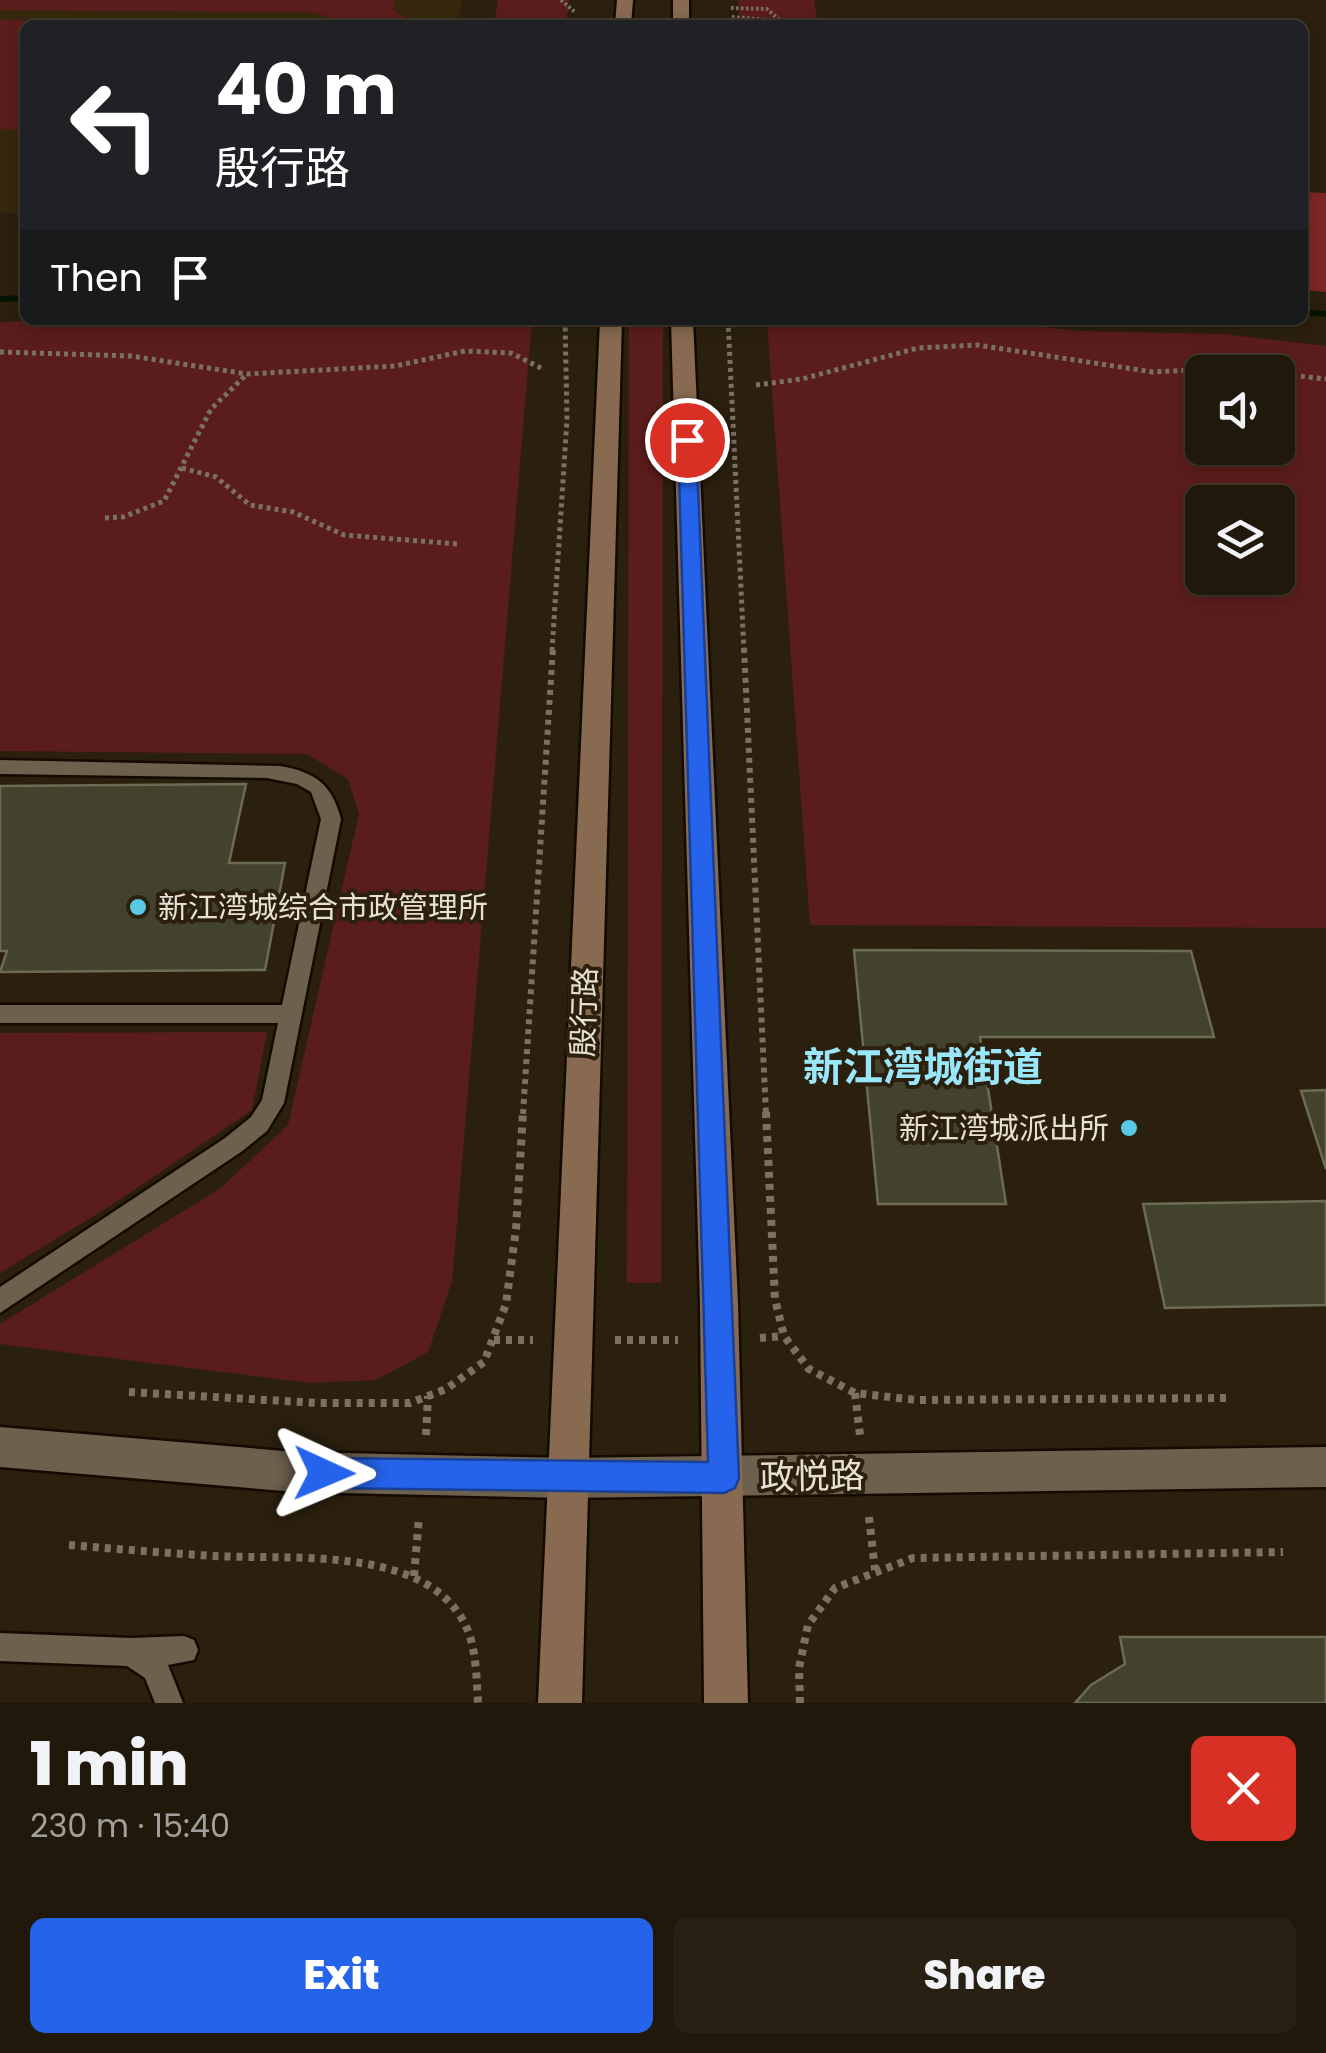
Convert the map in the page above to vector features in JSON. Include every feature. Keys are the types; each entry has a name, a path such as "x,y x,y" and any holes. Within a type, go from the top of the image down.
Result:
{"main road":[{"name":"殷行路","path":"560,1703 611,325"},
{"path":"682,325 724,1478 726,1703"}],"street":[{"name":"政悦路","path":"0,1448 296,1472 566,1478 1326,1467"}],"lane":[{"path":"0,767 267,771 302,777 320,787 328,800 331,819 273,1104 259,1124 233,1146 0,1301"},
{"path":"0,1014 291,1014"},
{"path":"0,1647 184,1650"},
{"path":"132,1652 155,1668 169,1703"}],"path":[{"path":"561,0 576,13"},
{"path":"764,17 774,2"},
{"path":"731,8 770,9 782,20"},
{"path":"732,17 773,20"},
{"path":"129,1392 318,1402 410,1402 446,1389 484,1362 494,1340 506,1304 516,1230 567,419 565,325"},
{"path":"728,325 776,1300 784,1336 810,1369 855,1393 916,1400 1232,1398"},
{"path":"756,384 802,379 918,348 977,345 1152,372 1228,368 1326,379"},
{"path":"0,352 131,356 247,374 395,366 465,350 510,353 542,368"},
{"path":"105,518 123,517 164,501 211,409 247,374"},
{"path":"182,468 216,477 250,506 292,512 344,535 458,544"},
{"path":"494,1340 719,1341 784,1336"},
{"path":"70,1545 235,1557 351,1560 395,1568 442,1594 473,1635 478,1703"},
{"path":"800,1703 798,1668 808,1625 835,1588 913,1558 1283,1552"}],"shaded area":[{"path":"0,0 462,0 458,20 20,20 20,214 0,212"},
{"path":"0,0 394,0 392,9 410,20 341,20 310,12 0,10"},
{"path":"498,0 569,0 567,20 495,20"},
{"path":"738,0 814,0 817,20 740,20"},
{"path":"0,20 20,20 20,130 0,129"},
{"path":"1308,192 1326,193 1326,292 1308,290"},
{"path":"0,322 532,325 452,1281 428,1352 376,1380 310,1383 0,1344 0,1324 221,1188 288,1125 359,814 348,779 306,754 0,751"},
{"path":"629,325 663,325 661,1283 627,1283"},
{"path":"767,325 1019,325 1081,331 1224,334 1326,346 1326,928 810,925"},
{"path":"267,1032 252,1110 118,1201 0,1273 0,1033"}],"building":[{"name":"新江湾城综合市政管理所","path":"246,784 229,863 285,863 265,970 0,972 7,951 0,951 0,786"},
{"path":"854,950 1191,951 1214,1037 980,1037 1006,1204 878,1204"},
{"path":"1326,1090 1326,1169 1301,1091"},
{"path":"1326,1201 1326,1305 1165,1308 1143,1204"},
{"path":"1120,1637 1326,1637 1326,1703 1075,1703 1091,1685 1125,1664"}],"waterway":[{"path":"0,299 20,298"},
{"path":"1308,312 1326,314"}],"place":[{"name":"新江湾城综合市政管理所","path":"138,907"},
{"name":"新江湾城派出所","path":"1129,1128"}],"district":[{"name":"新江湾城街道","path":"923,1067"}],"route":[{"path":"324,1473 724,1478 687,440"}]}
